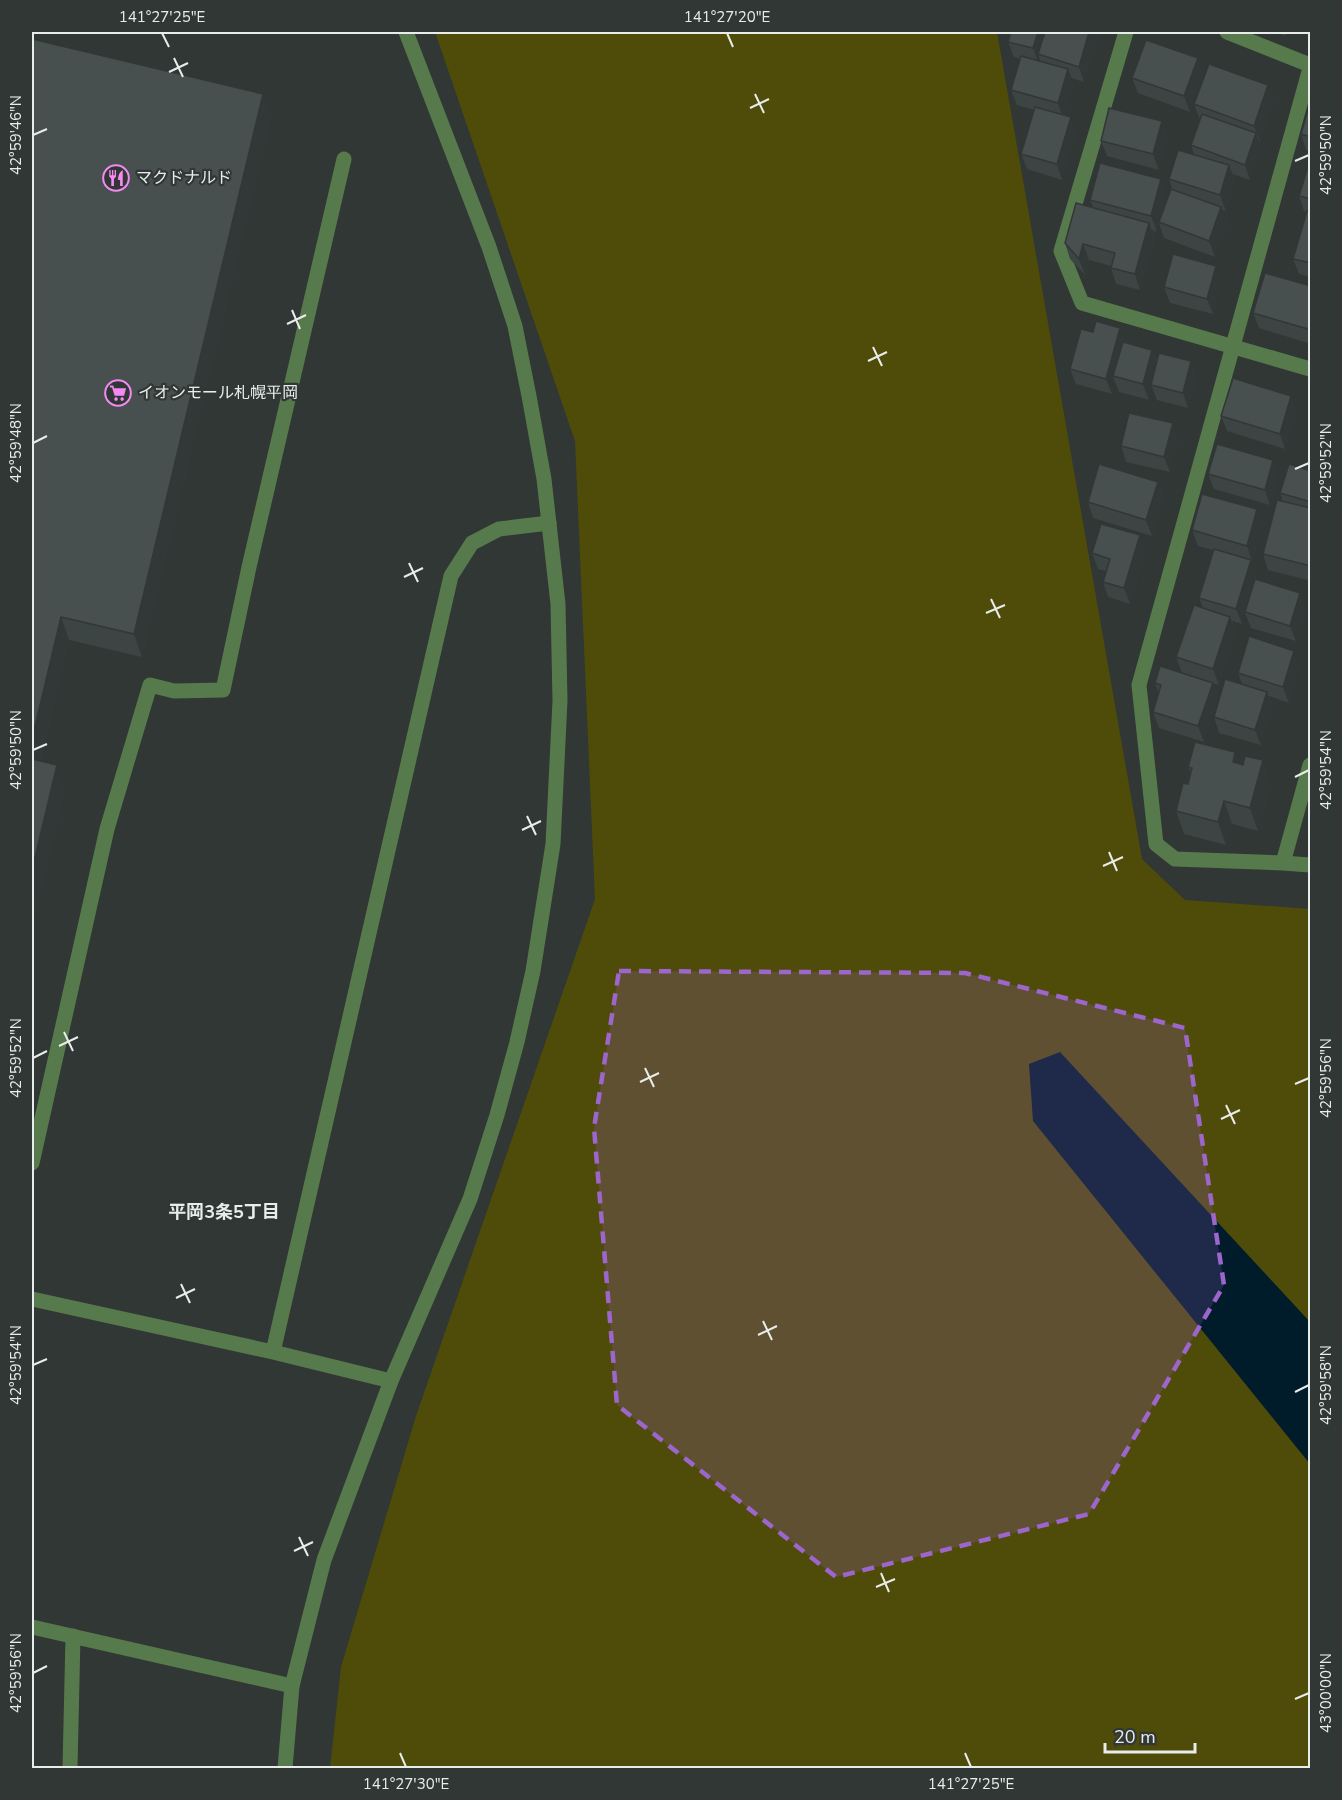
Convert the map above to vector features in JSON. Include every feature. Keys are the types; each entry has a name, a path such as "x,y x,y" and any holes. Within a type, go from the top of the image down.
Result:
{"street":[{"path":"285,1768 292,1686 324,1560 391,1381 470,1199 517,1042 541,927 553,844 560,701 558,604 544,479 515,326 489,247 406,32"},
{"path":"1126,32 1061,251 1082,303 1311,369"},
{"path":"1227,32 1311,67 1139,685 1156,844 1175,859 1283,862 1311,866"},
{"path":"32,1163 107,829 150,685 174,691 223,690 249,567 344,159"},
{"path":"273,1352 451,576 472,543 499,529 549,523"},
{"path":"1283,862 1311,765"},
{"path":"32,1299 273,1352 391,1381"},
{"path":"32,1627 292,1686"},
{"path":"70,1768 73,1636"}],"highlighted area":[{"path":"619,971 965,973 1185,1028 1224,1285 1089,1514 836,1577 617,1405 594,1128"}],"shaded area":[{"path":"435,32 997,32 1142,859 1185,900 1310,909 1310,1768 330,1768 341,1667 416,1416 595,899 575,441"}],"water":[{"path":"1060,1052 1310,1322 1310,1464 1033,1121 1029,1064"}],"building":[{"path":"1011,32 1038,32 1033,48 1008,42"},
{"path":"1045,32 1089,32 1079,67 1038,54"},
{"name":"イオンモール札幌平岡","path":"32,39 263,94 134,634 61,617 32,739"},
{"path":"1146,40 1198,58 1184,96 1132,78"},
{"path":"1021,56 1068,69 1058,103 1011,90"},
{"path":"1209,64 1268,85 1254,126 1194,104"},
{"path":"1311,99 1311,137 1301,134"},
{"path":"1035,107 1071,117 1057,164 1021,154"},
{"path":"1109,108 1162,121 1153,154 1101,141"},
{"path":"1202,114 1256,133 1245,165 1191,145"},
{"path":"1178,150 1229,165 1220,195 1169,179"},
{"path":"1311,157 1311,199 1299,196"},
{"path":"1100,163 1161,179 1151,216 1090,200"},
{"path":"1171,189 1221,207 1209,241 1159,222"},
{"path":"1076,203 1149,223 1135,274 1111,268 1115,253 1083,244 1079,259 1065,243"},
{"path":"1307,211 1311,212 1311,263 1293,259"},
{"path":"1173,254 1216,266 1207,299 1164,287"},
{"path":"1265,273 1311,286 1311,321 1308,329 1253,313"},
{"path":"1096,321 1120,328 1106,379 1070,369 1081,329 1093,332"},
{"path":"1123,342 1152,350 1143,384 1113,376"},
{"path":"1159,353 1191,361 1183,393 1151,385"},
{"path":"1233,378 1291,396 1280,434 1221,416"},
{"path":"1129,413 1173,423 1164,457 1121,446"},
{"path":"1217,444 1273,460 1265,490 1208,474"},
{"path":"1099,464 1158,482 1146,520 1088,502"},
{"path":"1289,464 1311,471 1311,502 1280,493"},
{"path":"1202,494 1257,509 1247,546 1192,530"},
{"path":"1277,500 1311,508 1311,566 1263,554"},
{"path":"1101,524 1140,535 1124,588 1103,582 1110,559 1092,553"},
{"path":"1214,549 1251,560 1236,609 1199,598"},
{"path":"1255,579 1300,593 1290,626 1245,612"},
{"path":"1194,605 1230,617 1213,669 1176,657"},
{"path":"1249,636 1294,651 1283,687 1238,673"},
{"path":"1160,666 1213,683 1198,726 1153,712 1161,685 1155,683"},
{"path":"1225,679 1267,692 1255,730 1214,717"},
{"path":"1195,742 1235,752 1233,762 1243,765 1245,756 1263,760 1250,808 1224,801 1218,822 1176,811 1183,783 1188,784 1192,768 1188,767"},
{"path":"32,759 57,765 32,870"}],"place":[{"name":"マクドナルド","path":"116,178"},
{"name":"イオンモール札幌平岡","path":"118,393"}],"district":[{"name":"平岡3条5丁目","path":"224,1212"}]}
